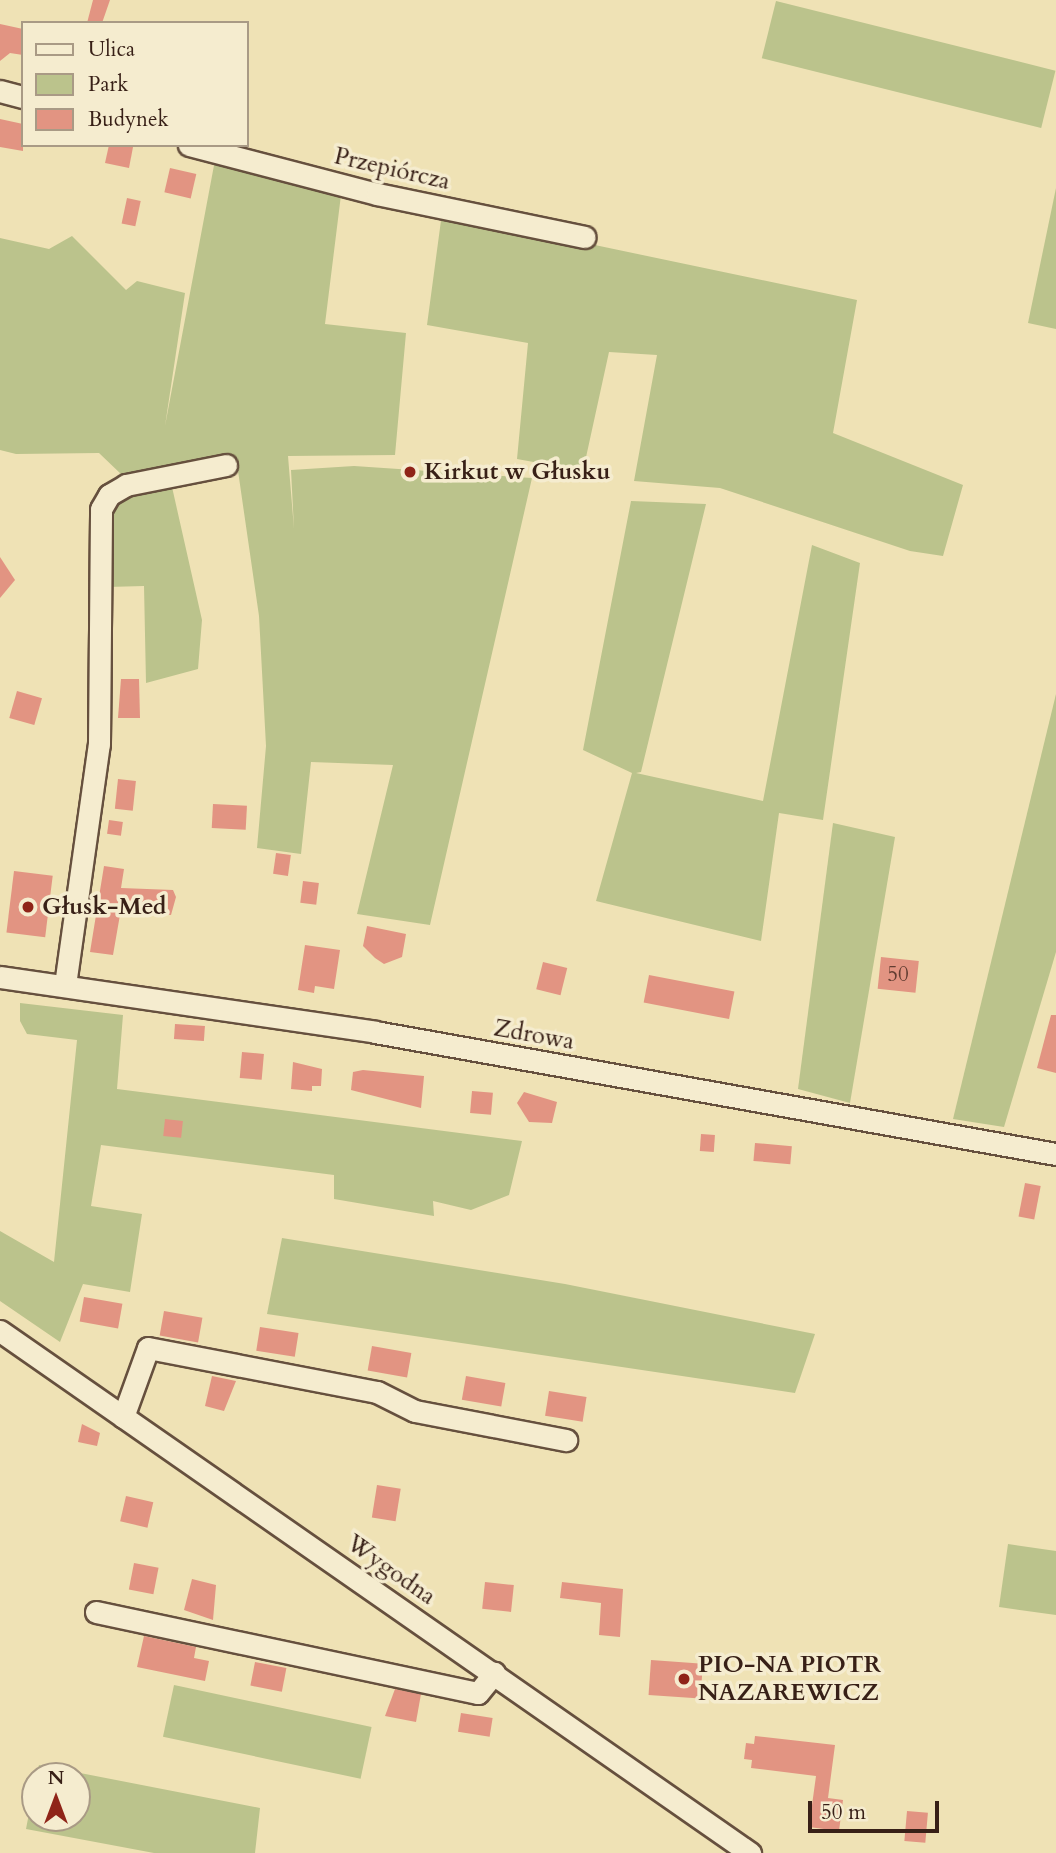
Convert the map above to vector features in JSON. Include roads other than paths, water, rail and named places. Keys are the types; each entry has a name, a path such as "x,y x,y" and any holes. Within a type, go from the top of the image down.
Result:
{"street":[{"path":"0,91 21,96"},
{"name":"Przepiórcza","path":"197,147 377,194 585,237"},
{"path":"65,985 99,744 101,509 109,495 126,485 226,465"},
{"name":"Zdrowa","path":"0,977 374,1032 1056,1154"},
{"name":"Wygodna","path":"0,1331 750,1853"},
{"path":"123,1417 148,1348 377,1392 415,1411 566,1440"},
{"path":"96,1612 478,1693 494,1673"}],"place":[{"name":"Kirkut w Głusku","path":"410,472"},
{"name":"Głusk-Med","path":"28,907"},
{"name":"PIO-NA PIOTR NAZAREWICZ","path":"684,1679"}]}
